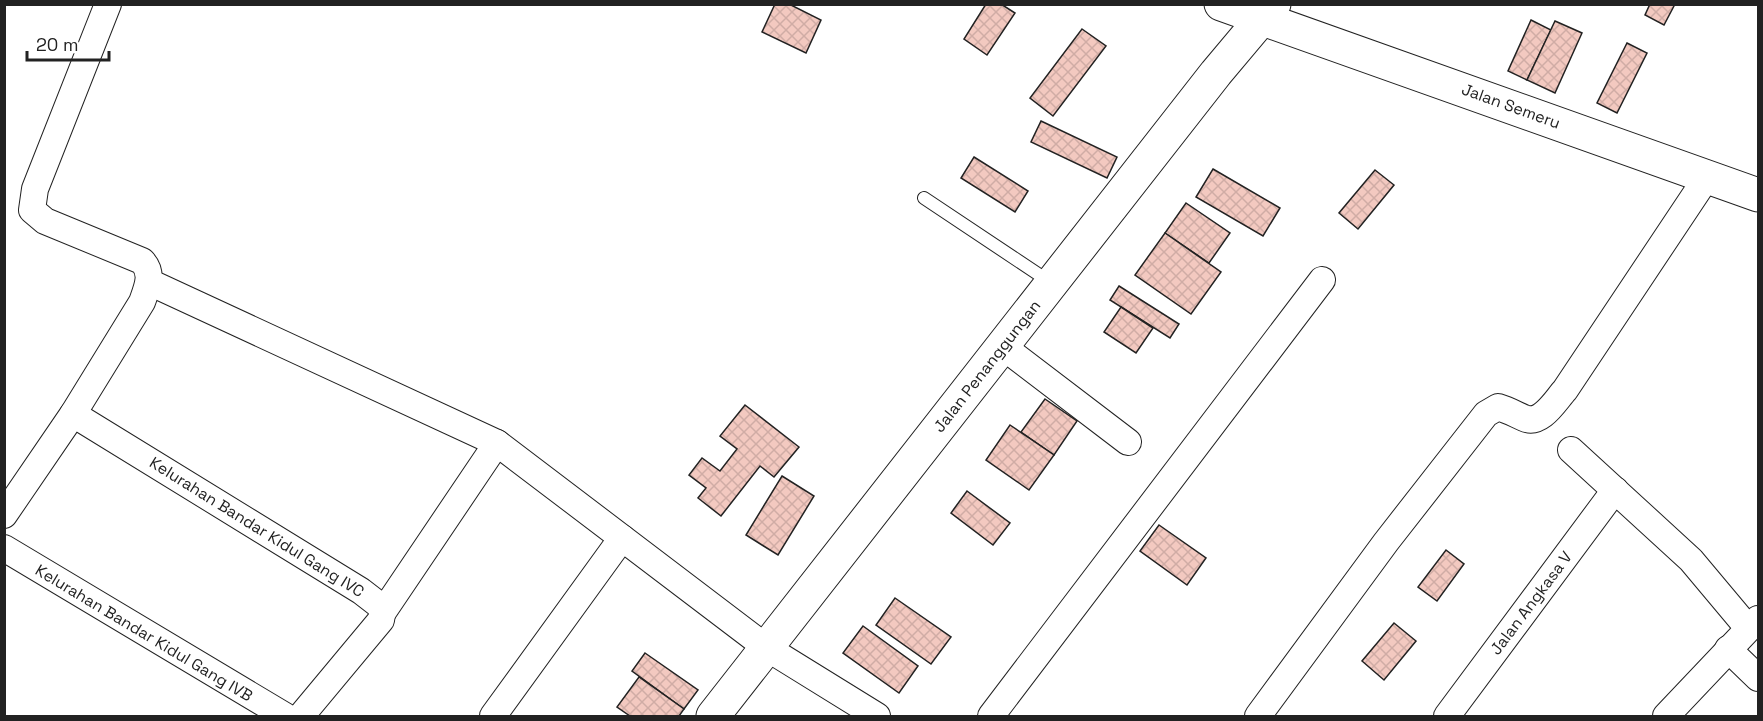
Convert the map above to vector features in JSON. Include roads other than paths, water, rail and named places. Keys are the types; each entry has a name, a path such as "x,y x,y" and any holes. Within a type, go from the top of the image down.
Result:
{"main road":[{"name":"Jalan Semeru","path":"1221,4 1268,11 1758,195"},
{"name":"Jalan Penanggungan","path":"713,717 1051,283 1268,11"}],"street":[{"path":"4,515 73,414 141,302 149,282 148,268 142,261 45,221 32,210 31,201 35,189 108,4"},
{"path":"1258,717 1386,542 1486,414 1498,407 1514,411 1526,419 1538,418 1548,410 1571,380 1707,177"},
{"path":"991,717 1322,280"},
{"path":"149,282 497,443 767,648 877,717"},
{"path":"1002,346 1128,442"},
{"name":"Kelurahan Bandar Kidul Gang IVC","path":"73,414 361,591 376,601 383,612"},
{"path":"301,717 381,620 383,612 497,443"},
{"path":"1571,450 1691,560 1753,623 1666,717"},
{"name":"Jalan Angkasa V","path":"1447,717 1616,490"},
{"path":"493,717 622,538"},
{"name":"Kelurahan Bandar Kidul Gang IVB","path":"4,548 285,717"},
{"path":"1728,649 1758,678"}],"lane":[{"path":"924,198 1051,283"}]}
